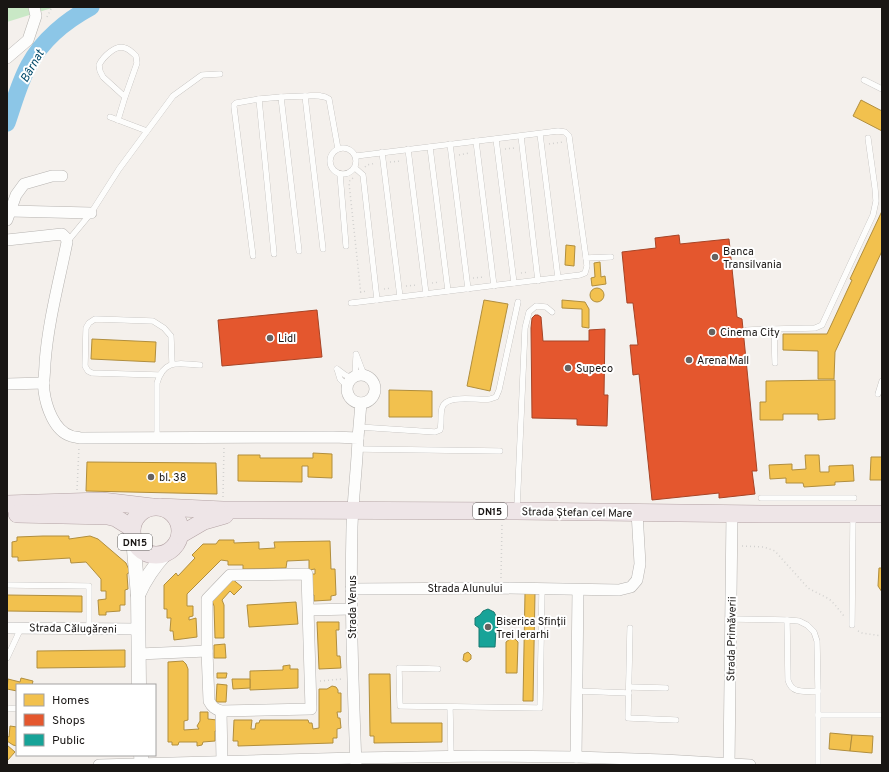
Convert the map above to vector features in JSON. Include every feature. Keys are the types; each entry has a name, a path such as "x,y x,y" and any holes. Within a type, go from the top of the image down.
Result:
{"main road":[{"name":"DN15","path":"7,504 102,501 156,507 248,510"},
{"path":"7,510 35,510 46,502"},
{"name":"Strada Ștefan cel Mare","path":"248,510 762,514 853,506 882,514"},
{"name":"DN15","path":"156,507 167,509 173,514 178,520 180,527 178,542 173,549 158,556 150,555 136,546 132,533 134,521 138,514 156,507"},
{"name":"DN15","path":"180,535 204,521 219,516 248,510"},
{"name":"DN15","path":"7,514 108,516 116,518 132,533"}],"street":[{"path":"7,58 28,40 36,16 34,7"},
{"path":"62,176 52,176 24,184 16,195 9,216 91,213"},
{"path":"7,240 62,234 66,238 67,242 54,301 46,353 44,383 48,410 59,429 65,434 71,437 80,438 358,438"},
{"path":"369,377 375,388 372,397 361,403 355,402 351,399 347,390 355,379 369,377"},
{"path":"7,384 44,383"},
{"name":"Strada Venus","path":"356,761 351,589 353,510 361,403"},
{"name":"Strada Alunului","path":"351,589 501,588 619,590 632,588 637,580 640,564 637,512"},
{"name":"Strada Primăverii","path":"729,764 732,513"},
{"path":"132,533 138,596 140,684"},
{"path":"138,596 153,568 166,553"},
{"path":"307,574 311,709 221,711 215,709 211,706 209,701 207,651 207,598 230,575 307,574"},
{"path":"576,757 578,590"},
{"path":"309,610 351,609"},
{"name":"Strada Călugăreni","path":"7,628 138,629"},
{"path":"139,654 207,651"},
{"path":"221,711 222,761"},
{"path":"101,765 142,761 282,762 356,761 450,756 531,756 576,757 664,763 750,765"}],"lane":[{"path":"118,120 136,63 136,56 125,47 120,47 114,49 102,58 98,65 104,77 125,97"},
{"path":"67,242 91,213 119,169 173,96 202,75 220,74"},
{"path":"864,80 882,89"},
{"path":"305,96 323,249"},
{"path":"281,97 299,251"},
{"path":"253,256 234,105 236,103 259,99 281,97 326,97 329,99 338,149"},
{"path":"259,99 274,254"},
{"path":"110,117 146,131"},
{"path":"351,302 580,275 585,273 587,266 570,142 569,136 565,132 558,131 356,156"},
{"path":"540,134 558,278"},
{"path":"521,136 538,280"},
{"path":"747,330 815,328 822,325 873,215 876,201 868,138"},
{"path":"496,139 514,283"},
{"path":"476,141 494,286"},
{"path":"450,144 468,289"},
{"path":"430,147 448,291"},
{"path":"346,148 356,156 357,160 355,168 352,171 340,174 333,170 330,162 332,154 338,149 346,148"},
{"path":"408,149 426,294"},
{"path":"382,152 400,297"},
{"path":"355,168 363,175 377,300"},
{"path":"340,174 346,246"},
{"path":"586,258 611,257"},
{"path":"358,438 435,432 440,430 442,407 446,402 454,399 490,399 496,397 499,390 518,302"},
{"path":"510,511 526,328 529,312 536,306 546,307 552,312"},
{"path":"159,375 92,373 88,371 85,366 86,328 89,323 95,319 153,321 164,328 171,336 172,364"},
{"path":"774,329 775,364"},
{"path":"157,437 157,383 159,375 162,370 172,364 200,365"},
{"path":"878,394 882,380"},
{"path":"358,438 500,451"},
{"path":"761,498 853,506 852,625"},
{"path":"7,584 89,586 89,629"},
{"path":"438,669 399,668 400,706 540,708 542,589"},
{"path":"731,619 799,621 807,625 814,632 817,641 818,765"},
{"path":"787,620 788,680 790,685 792,688 801,691 818,690"},
{"path":"7,658 21,628"},
{"path":"630,628 628,718 676,720"},
{"path":"577,691 666,688"},
{"path":"450,707 450,756"},
{"path":"818,715 882,715"}],"path":[{"path":"542,145 570,142"},
{"path":"497,150 522,147"},
{"path":"451,156 478,152"},
{"path":"361,301 349,184 350,180 367,165 409,160"},
{"path":"223,510 224,437"},
{"path":"76,501 80,438"},
{"path":"501,588 510,511"},
{"path":"732,545 764,547 775,551 808,588 832,602 856,630 862,633 882,636"},
{"path":"310,681 353,678"}],"green space":[{"path":"7,7 55,7 7,22"}],"building: Homes":[{"path":"861,100 882,111 882,131 853,116"},
{"path":"882,211 882,251 835,352 834,379 818,379 818,351 783,350 783,334 827,334 852,280 850,279"},
{"path":"566,245 575,246 574,266 565,265"},
{"path":"600,262 601,277 605,276 606,284 592,286 591,278 595,277 594,263"},
{"path":"594,288 600,288 604,292 604,298 600,302 594,302 590,298 590,292"},
{"path":"484,300 508,304 490,391 467,386"},
{"path":"562,300 585,302 589,309 589,328 582,327 582,309 562,308"},
{"path":"92,339 156,342 155,362 91,359"},
{"path":"835,380 835,419 818,420 818,414 783,414 783,420 760,420 760,402 766,402 766,381"},
{"path":"389,390 432,391 432,417 389,417"},
{"path":"313,453 332,454 332,478 308,477 308,466 302,466 302,482 238,481 238,455 260,455 260,458 313,458"},
{"path":"805,455 819,455 820,472 829,472 829,466 853,465 854,481 835,482 835,485 804,487 803,483 786,483 786,478 770,479 769,465 792,464 792,470 806,469"},
{"path":"871,457 882,457 882,480 870,480"},
{"name":"bl. 38","path":"87,462 216,463 217,494 86,491"},
{"path":"69,536 69,539 90,536 98,539 126,563 130,572 127,574 128,589 125,590 125,605 120,605 120,611 106,612 106,615 99,615 98,600 106,599 106,591 101,591 101,579 86,562 71,563 70,558 18,561 18,557 12,557 12,542 17,541 17,537"},
{"path":"219,540 234,540 234,543 259,542 259,549 275,548 274,542 330,541 331,569 335,569 336,595 331,596 331,600 314,601 314,595 311,595 311,574 315,574 315,569 309,570 309,560 287,561 286,568 243,569 243,565 228,565 228,561 221,560 187,594 187,606 193,606 193,616 189,617 189,620 196,618 197,637 174,640 173,631 170,631 171,618 167,618 167,609 164,609 164,585 176,573 178,576 195,558 192,555 203,544 216,544"},
{"path":"879,568 882,568 882,592 878,586"},
{"path":"231,578 242,587 234,595 230,591 222,600 224,605 224,638 215,638 214,606 211,598"},
{"path":"525,593 535,593 533,701 523,701"},
{"path":"7,595 82,596 82,612 7,611"},
{"path":"296,602 298,624 249,627 247,605"},
{"path":"317,622 339,622 339,630 336,630 337,656 340,656 341,668 319,669"},
{"path":"510,639 515,639 518,642 517,673 506,673 506,642"},
{"path":"225,644 226,658 214,658 214,645"},
{"path":"125,650 125,667 37,668 37,651"},
{"path":"468,652 471,655 471,659 467,662 463,660 464,654"},
{"path":"183,661 188,669 188,720 184,721 184,730 199,729 197,726 200,721 200,712 208,712 208,719 217,720 215,741 203,742 202,745 197,746 197,742 179,742 178,745 172,745 172,742 168,742 168,662"},
{"path":"290,665 290,669 298,669 298,688 250,690 250,671 283,670 283,666"},
{"path":"217,673 227,673 226,678 217,678"},
{"path":"369,674 390,674 391,723 442,723 442,742 374,743 374,736 370,736"},
{"path":"21,678 33,681 32,684 16,684 16,691 7,689 8,679 20,682"},
{"path":"232,679 250,679 250,688 233,689"},
{"path":"217,684 227,685 226,702 216,702"},
{"path":"332,686 336,687 338,693 341,693 341,712 337,712 338,718 340,718 341,728 337,729 337,738 333,738 333,743 238,746 238,741 233,741 234,720 252,720 251,729 255,729 256,723 259,723 260,720 308,720 309,723 312,723 313,729 319,728 319,689 327,689"},
{"path":"10,726 16,727 16,746 7,741 7,736 9,737"},
{"path":"830,733 852,735 850,751 829,749"},
{"path":"852,735 873,736 872,753 850,751"},
{"path":"7,745 15,752 7,761"}],"building: Shops":[{"name":"Arena Mall","path":"679,235 680,244 729,239 737,317 742,319 757,471 752,471 755,494 719,498 719,493 652,500 639,374 633,375 630,345 638,345 633,303 627,303 622,252 656,248 655,238"},
{"name":"Lidl","path":"317,310 322,357 222,366 218,320"},
{"name":"Supeco","path":"535,315 541,317 543,341 589,341 589,330 605,329 604,395 608,395 607,426 577,425 577,419 532,418 531,328 532,318"}],"building: Public":[{"name":"Biserica Sfinții Trei Ierarhi","path":"488,609 494,612 499,619 499,626 496,629 495,647 479,647 479,628 475,625 475,618 483,611"}],"waterway":[{"name":"Bârnat","path":"7,123 22,79 34,56 48,39 64,24 91,7"}],"place":[{"name":"Banca Transilvania","path":"715,257"},
{"name":"Cinema City","path":"712,332"},
{"name":"Lidl","path":"270,338"},
{"name":"Arena Mall","path":"689,360"},
{"name":"Supeco","path":"568,368"},
{"name":"bl. 38","path":"151,477"},
{"name":"Biserica Sfinții Trei Ierarhi","path":"488,627"}]}
